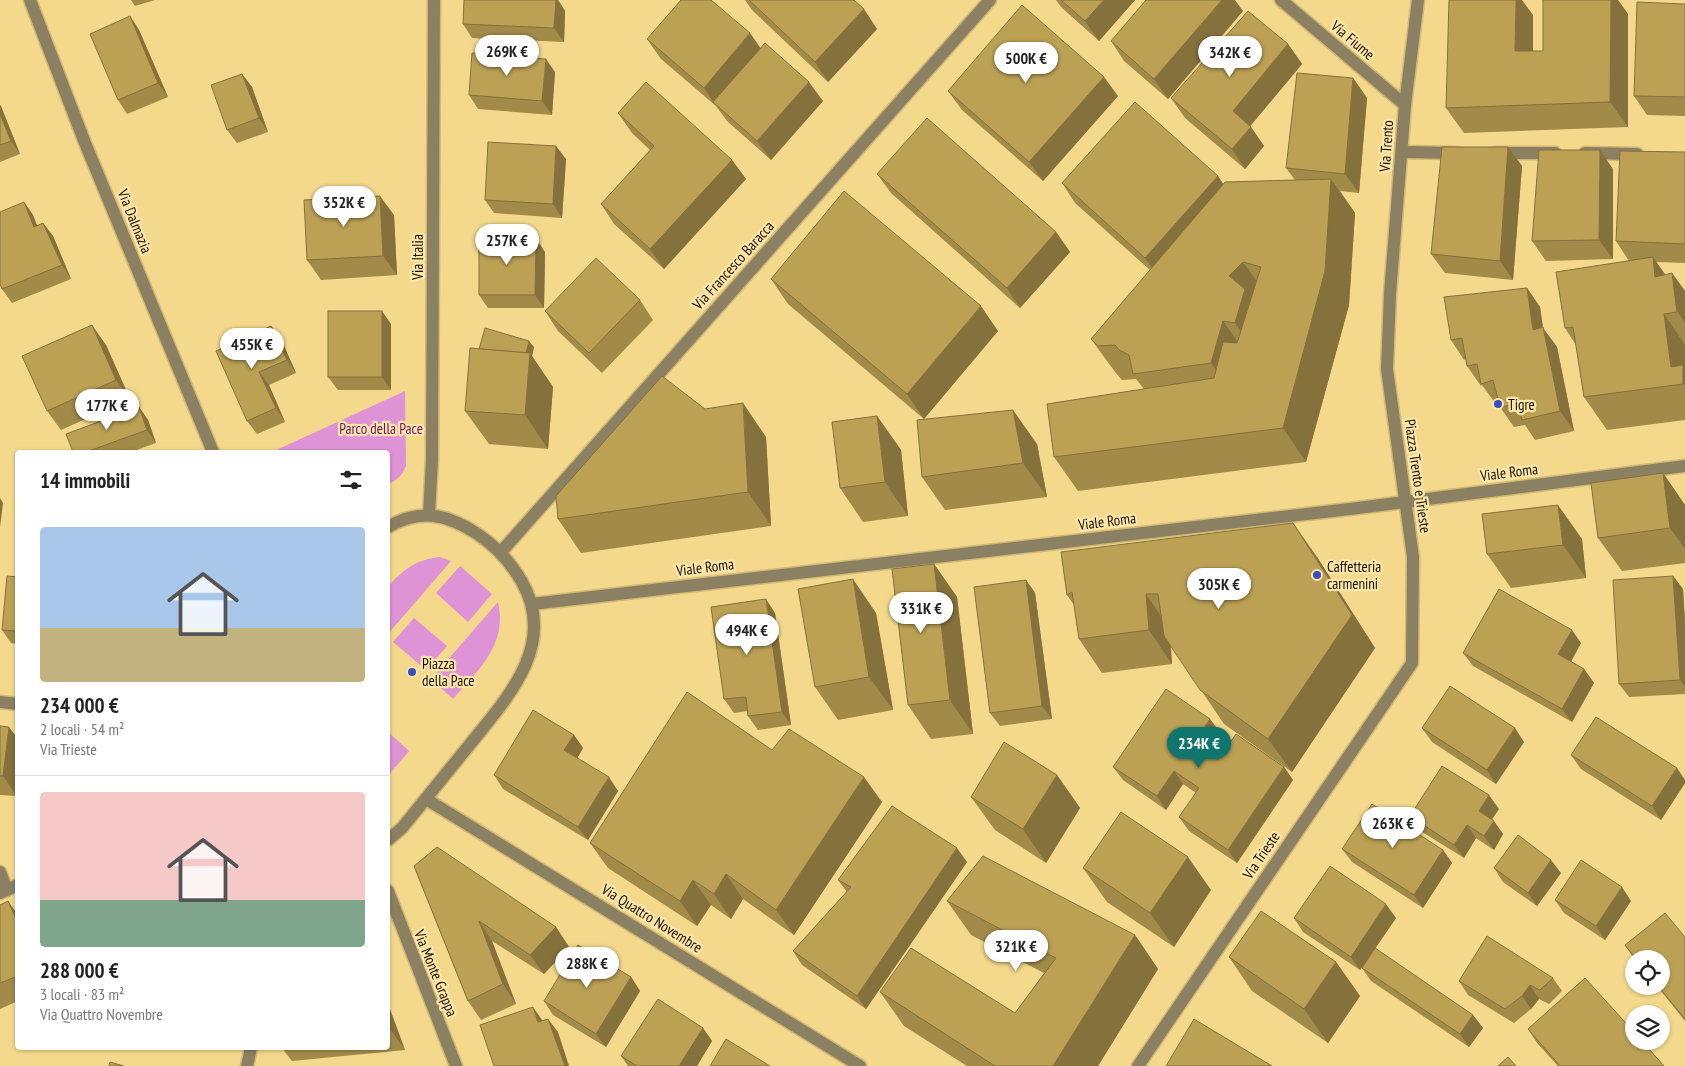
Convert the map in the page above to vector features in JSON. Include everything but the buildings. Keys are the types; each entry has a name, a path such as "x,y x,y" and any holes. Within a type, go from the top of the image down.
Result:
{"street":[{"name":"Via Dalmazia","path":"30,0 85,143 212,450"},
{"name":"Via Italia","path":"429,515 432,460 434,0"},
{"name":"Via Francesco Baracca","path":"501,552 990,0"},
{"name":"Via Fiume","path":"1281,0 1405,105"},
{"name":"Via Trento","path":"1390,294 1405,105 1418,0"},
{"path":"1402,152 1646,154"},
{"name":"Piazza Trento e Trieste","path":"1390,294 1387,369 1413,557 1412,663"},
{"name":"Viale Roma","path":"532,604 1685,466"},
{"path":"390,526 410,517 439,516 459,523 487,540 512,565 532,604 535,626 533,641 524,671 504,702 402,828 390,838"},
{"name":"Via Trieste","path":"1138,1066 1412,663"},
{"path":"0,702 15,704"},
{"name":"Via Quattro Novembre","path":"426,799 860,1066"},
{"path":"0,872 8,889"},
{"name":"Via Monte Grappa","path":"390,896 456,1066"},
{"path":"247,1066 251,1050"}],"green space":[{"name":"Parco della Pace","path":"405,391 406,466 399,477 390,483 390,450 276,450"},
{"path":"440,557 451,561 390,632 390,585 411,566"},
{"path":"460,566 492,594 468,622 436,593"},
{"path":"498,602 499,631 495,644 481,667 453,699 431,679"},
{"path":"414,618 447,646 426,670 393,642"},
{"path":"390,734 409,751 390,774"}],"place":[{"name":"Tigre","path":"1498,404"},
{"name":"Caffetteria carmenini","path":"1317,575"},
{"name":"Piazza della Pace","path":"412,672"}]}
